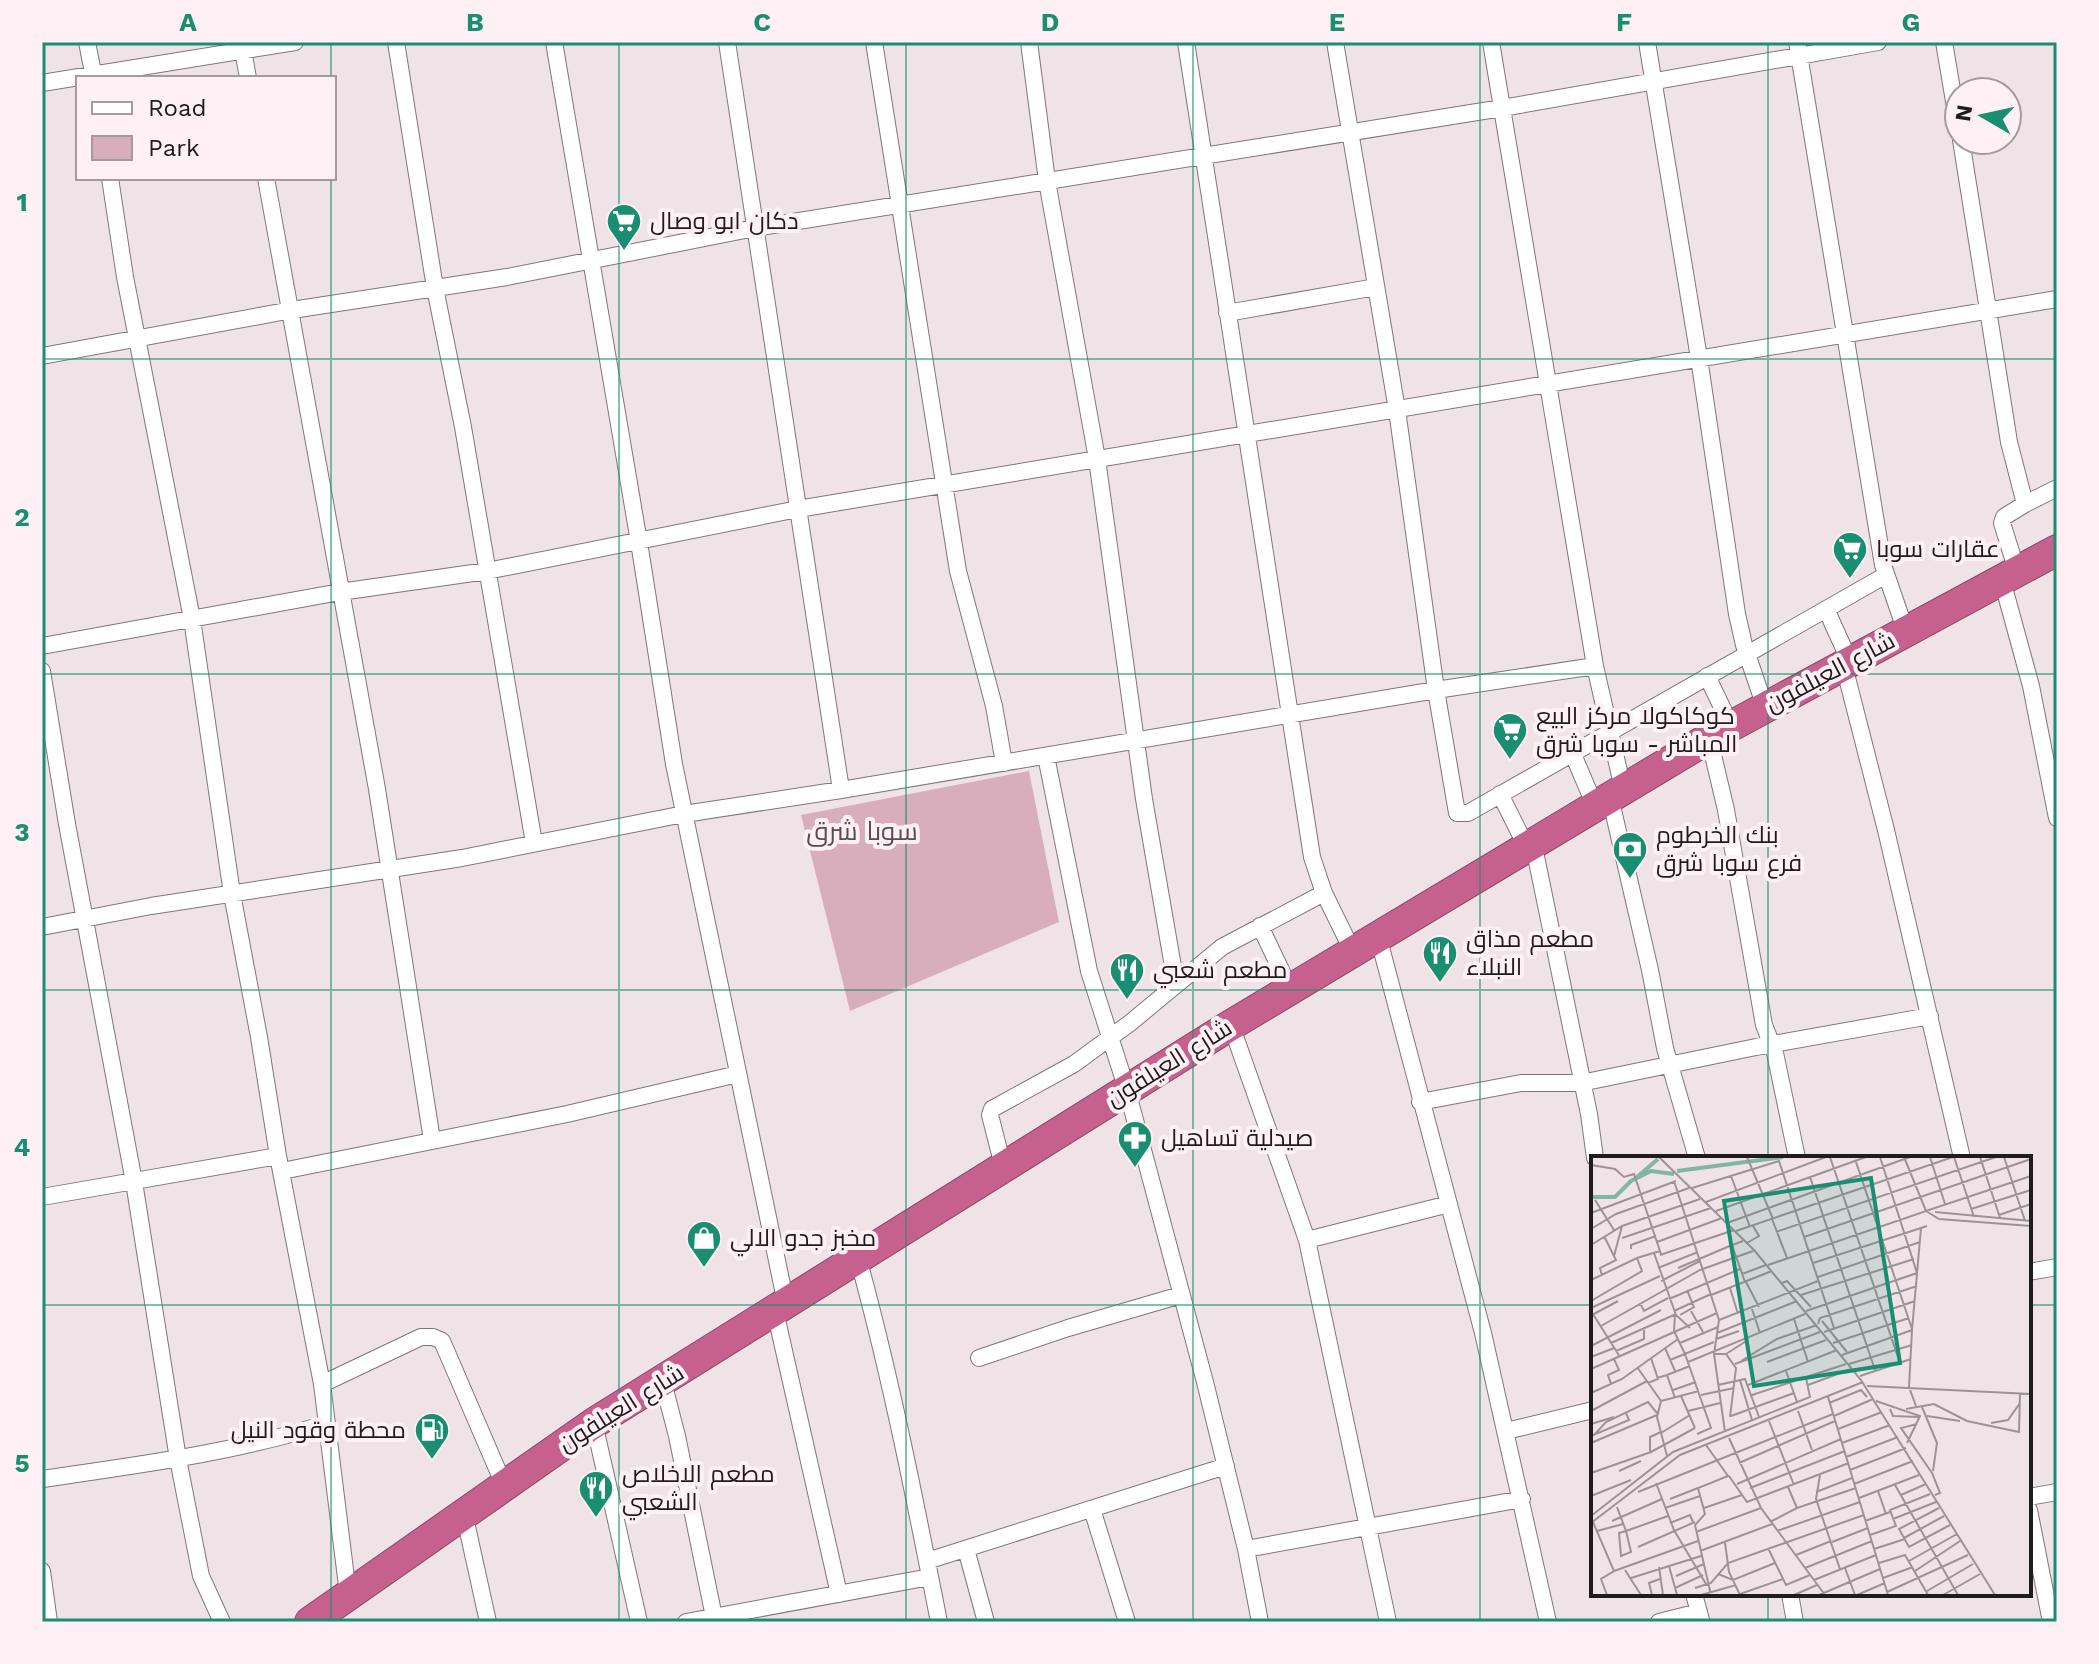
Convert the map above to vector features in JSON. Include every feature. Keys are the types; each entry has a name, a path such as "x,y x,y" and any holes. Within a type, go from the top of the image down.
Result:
{"highway":[{"name":"شارع العيلفون","path":"310,1622 342,1606 464,1513 594,1423 1231,1025 1720,732 2057,550"}],"street":[{"path":"87,42 94,76 242,47 295,42"},
{"path":"396,42 435,288 463,427 534,843"},
{"path":"554,42 672,750 839,1594"},
{"path":"727,42 841,790"},
{"path":"874,42 958,571 994,706 1004,763"},
{"path":"1029,42 1047,181 1097,459 1151,843 1176,984"},
{"path":"1186,42 1312,857 1324,893 1365,944 1420,1102 1506,1431 1548,1622"},
{"path":"1335,42 1397,410 1454,810 1464,814 1886,575"},
{"path":"1491,42 1595,666 1609,731 1609,798 1670,1066 1696,1156"},
{"path":"1647,42 1737,614 1765,707"},
{"path":"42,356 592,260 755,228 1653,82 1798,49 1878,42"},
{"path":"1944,42 1950,76"},
{"path":"242,47 248,76"},
{"path":"1798,49 1886,575 1906,632"},
{"path":"42,83 76,78"},
{"path":"1964,156 2009,442 2025,504"},
{"path":"110,180 125,277 192,619 232,894 322,1384 342,1606"},
{"path":"266,180 390,869 408,1001 432,1140"},
{"path":"1227,313 1376,287"},
{"path":"42,646 340,592 487,571 798,509 2057,299"},
{"path":"2057,488 2004,517 2002,523 2057,818"},
{"path":"1826,609 1847,664 1962,1156"},
{"path":"42,927 390,869 684,814 1595,666"},
{"path":"42,671 134,1182 178,1459 201,1576 222,1622"},
{"path":"1707,676 1720,732 1726,810 1764,1025 1772,1045 1797,1156"},
{"path":"1572,752 1609,798"},
{"path":"1046,756 1089,971 1127,1090 1226,1466 1260,1622"},
{"path":"1500,794 1529,844 1595,1156"},
{"path":"1003,1166 990,1111 1066,1069 1222,947 1324,893"},
{"path":"1260,926 1290,989"},
{"path":"1420,1102 1521,1083 1581,1083 1930,1016"},
{"path":"1231,1025 1307,1240 1388,1622"},
{"path":"42,1197 432,1140 567,1114 738,1074"},
{"path":"1307,1240 1449,1204"},
{"path":"858,1258 879,1335 939,1622"},
{"path":"2031,1272 2057,1267"},
{"path":"979,1358 1181,1295"},
{"path":"322,1384 421,1337 442,1341 504,1485"},
{"path":"663,1382 714,1617"},
{"path":"1506,1431 1591,1410"},
{"path":"594,1423 639,1622"},
{"path":"42,1479 178,1459 282,1437 325,1424"},
{"path":"686,1622 714,1617 785,1614 839,1594 928,1569 966,1549 1226,1466"},
{"path":"2031,1497 2057,1492"},
{"path":"1246,1549 1522,1499"},
{"path":"1092,1509 1127,1622"},
{"path":"464,1513 488,1622"},
{"path":"2031,1520 2051,1622"},
{"path":"966,1549 986,1622"},
{"path":"42,1571 49,1622"},
{"path":"1659,1622 1700,1617 1695,1596"},
{"path":"1790,1596 1795,1622"}],"green space":[{"path":"1029,771 1059,922 850,1011 801,815"}],"place":[{"name":"دكان ابو وصال","path":"624,252"},
{"name":"عقارات سوبا","path":"1850,580"},
{"name":"كوكاكولا مركز البيع المباشر - سوبا شرق","path":"1510,761"},
{"name":"بنك الخرطوم فرع سوبا شرق","path":"1630,880"},
{"name":"مطعم مذاق النبلاء","path":"1440,984"},
{"name":"مطعم شعبي","path":"1127,1001"},
{"name":"صيدلية تساهيل","path":"1135,1169"},
{"name":"مخبز جدو الالي","path":"704,1269"},
{"name":"محطة وقود النيل","path":"432,1461"},
{"name":"مطعم الاخلاص الشعبي","path":"596,1519"}],"district":[{"name":"سوبا شرق","path":"862,831"}]}
